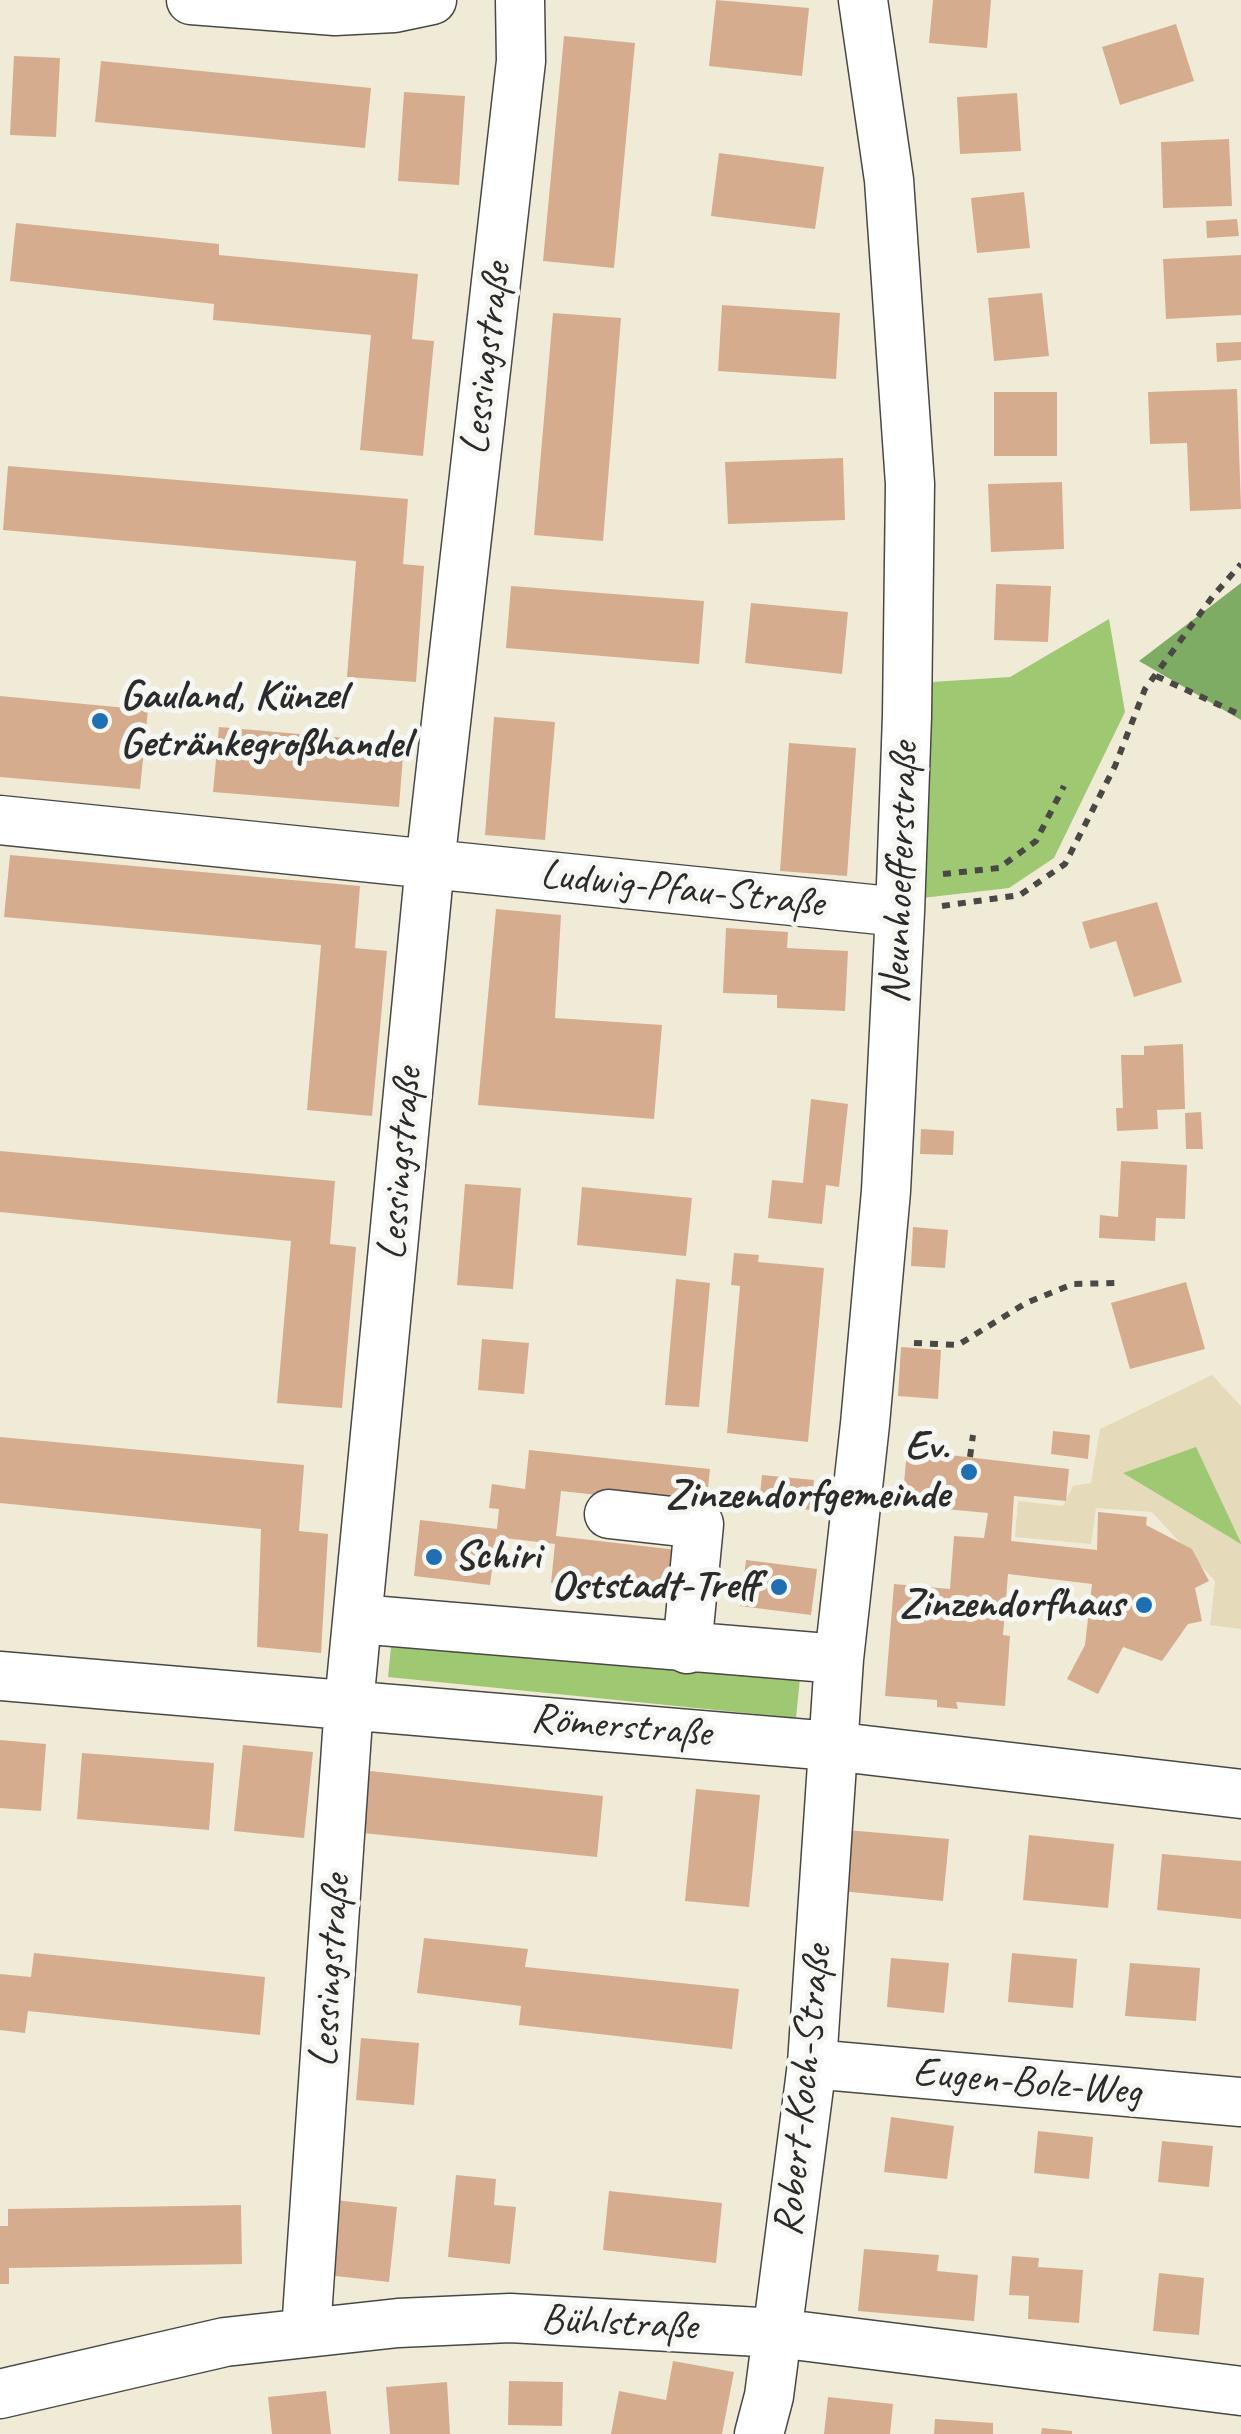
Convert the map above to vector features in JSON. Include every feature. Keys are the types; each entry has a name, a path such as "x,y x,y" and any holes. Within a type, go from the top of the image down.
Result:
{"street":[{"path":"191,0 335,11 394,8 432,0"},
{"name":"Lessingstraße","path":"306,2331 350,1704 430,864 521,61 520,0"},
{"name":"Neunhoefferstraße","path":"831,1746 886,1191 900,896 910,484 888,180 862,0"},
{"name":"Ludwig-Pfau-Straße","path":"0,820 430,864 900,896"},
{"path":"609,1514 699,1524 687,1649"},
{"name":"Römerstraße","path":"358,1619 838,1659"},
{"name":"Römerstraße","path":"0,1676 831,1746 1241,1794"},
{"name":"Robert-Koch-Straße","path":"759,2434 769,2396 812,2064 831,1746"},
{"name":"Eugen-Bolz-Weg","path":"812,2064 1241,2102"},
{"name":"Bühlstraße","path":"0,2394 225,2342 306,2331 510,2318 777,2333 1241,2390"}],"path":[{"path":"900,896 1020,895 1066,864 1115,766 1145,689 1241,564"},
{"path":"1155,676 1241,715"},
{"path":"900,896 999,868 1036,841 1064,786"},
{"path":"873,1340 958,1346 1026,1303 1073,1284 1117,1284"},
{"path":"970,1456 973,1435"}],"shaded area":[{"path":"1212,1375 1241,1406 1241,1629 1210,1625 1215,1581 1152,1512 1096,1508 1091,1544 1015,1537 1018,1501 1063,1506 1073,1486 1091,1483 1100,1429"}],"green space":[{"path":"1241,583 1241,720 1139,661"},
{"path":"1109,619 1125,712 1054,858 1009,888 922,898 932,682 1010,677"},
{"path":"1196,1447 1241,1543 1241,1544 1123,1473"},
{"path":"393,1627 801,1668 796,1718 388,1677"}],"building":[{"path":"716,0 809,8 802,76 709,66"},
{"path":"933,0 991,0 987,48 929,43"},
{"path":"1176,24 1194,81 1120,105 1102,47"},
{"path":"564,36 635,43 614,268 543,261"},
{"path":"14,56 60,58 56,137 10,135"},
{"path":"101,61 371,88 365,148 95,122"},
{"path":"404,92 465,96 459,185 398,181"},
{"path":"1017,93 1021,151 960,154 957,97"},
{"path":"1229,139 1232,206 1163,208 1161,142"},
{"path":"719,153 824,167 815,229 711,216"},
{"path":"1024,192 1030,248 977,253 971,198"},
{"path":"1237,219 1239,236 1207,238 1206,221"},
{"path":"16,223 219,244 219,255 418,274 412,339 434,341 423,456 360,450 371,335 213,320 214,304 10,281"},
{"path":"1241,255 1241,315 1166,319 1163,259"},
{"path":"1042,293 1049,356 994,361 988,298"},
{"path":"722,305 840,313 836,379 718,371"},
{"path":"553,313 621,318 603,541 534,535"},
{"path":"1241,342 1241,360 1217,362 1216,343"},
{"path":"1237,389 1241,509 1190,511 1187,443 1150,444 1148,392"},
{"path":"994,392 1057,392 1057,456 994,456"},
{"path":"843,458 845,520 728,524 725,462"},
{"path":"8,466 408,499 403,564 424,566 416,682 347,677 356,561 3,530"},
{"path":"1062,482 1064,549 991,552 988,484"},
{"path":"996,584 1051,586 1048,642 994,640"},
{"path":"511,586 704,601 699,664 506,648"},
{"path":"751,603 848,612 842,674 745,663"},
{"path":"0,696 148,710 140,789 0,777"},
{"path":"494,717 555,722 545,840 485,835"},
{"path":"219,727 404,743 399,807 213,792"},
{"path":"789,743 856,748 847,876 780,871"},
{"path":"10,855 360,886 355,948 387,951 372,1116 307,1110 321,945 4,917"},
{"path":"1157,902 1182,982 1134,997 1116,941 1090,949 1082,922"},
{"path":"496,909 561,915 555,1018 662,1025 654,1119 478,1105"},
{"path":"726,928 788,932 787,948 848,951 845,1011 777,1008 777,995 723,993"},
{"path":"1183,1044 1185,1109 1157,1110 1158,1129 1117,1131 1116,1108 1123,1108 1121,1055 1144,1055 1144,1046"},
{"path":"811,1099 848,1104 839,1187 826,1185 822,1224 768,1218 772,1180 803,1183"},
{"path":"1201,1112 1203,1149 1186,1149 1185,1113"},
{"path":"921,1129 954,1131 953,1155 920,1154"},
{"path":"0,1151 335,1181 330,1244 356,1247 342,1408 277,1403 291,1241 0,1212"},
{"path":"1121,1161 1187,1165 1185,1219 1156,1218 1155,1241 1099,1238 1100,1215 1118,1217"},
{"path":"465,1184 521,1188 513,1289 457,1285"},
{"path":"582,1187 692,1198 686,1256 577,1245"},
{"path":"913,1227 948,1230 945,1268 911,1266"},
{"path":"734,1253 759,1255 758,1262 824,1268 808,1442 727,1433 740,1286 731,1285"},
{"path":"676,1279 710,1283 699,1407 665,1405"},
{"path":"1186,1282 1205,1349 1130,1369 1111,1303"},
{"path":"482,1339 529,1343 524,1394 478,1390"},
{"path":"901,1347 941,1350 938,1399 898,1396"},
{"path":"1053,1431 1090,1435 1088,1459 1051,1454"},
{"path":"0,1437 304,1465 299,1531 328,1534 321,1653 257,1647 261,1529 0,1503"},
{"path":"529,1450 710,1469 706,1507 561,1491 556,1536 686,1551 680,1598 551,1583 555,1544 496,1537 490,1585 414,1576 420,1520 497,1529 499,1509 489,1508 492,1484 525,1489"},
{"path":"907,1450 1069,1469 1066,1501 1014,1496 1011,1541 1097,1550 1098,1512 1147,1517 1146,1525 1192,1549 1209,1581 1195,1588 1202,1621 1188,1624 1162,1661 1123,1647 1098,1694 1067,1679 1085,1645 1092,1584 1008,1574 1003,1635 1010,1636 1005,1706 956,1702 958,1709 937,1707 937,1700 885,1696 894,1584 950,1589 954,1536 984,1538 988,1513 902,1505"},
{"path":"762,1475 814,1480 811,1510 759,1505"},
{"name":"Oststadt-Treff","path":"746,1560 817,1569 811,1615 740,1606"},
{"path":"0,1740 46,1744 41,1811 0,1808"},
{"path":"243,1745 313,1752 304,1838 234,1831"},
{"path":"82,1753 214,1763 209,1830 77,1819"},
{"path":"370,1771 603,1796 597,1857 363,1833"},
{"path":"696,1789 760,1795 749,1907 685,1901"},
{"path":"847,1830 949,1839 943,1901 841,1891"},
{"path":"1029,1835 1114,1844 1108,1908 1023,1900"},
{"path":"1162,1854 1241,1861 1241,1919 1157,1910"},
{"path":"424,1938 528,1949 525,1967 739,1989 732,2049 519,2025 521,2006 417,1993"},
{"path":"34,1953 265,1977 260,2035 28,2011 25,2033 0,2030 0,1974 31,1977"},
{"path":"1012,1953 1077,1959 1073,2008 1008,2002"},
{"path":"891,1958 949,1963 944,2013 887,2007"},
{"path":"1130,1963 1200,1968 1196,2021 1125,2016"},
{"path":"361,2038 419,2043 414,2105 356,2100"},
{"path":"891,2117 954,2126 947,2179 884,2172"},
{"path":"1038,2131 1093,2137 1089,2179 1034,2173"},
{"path":"1162,2141 1213,2146 1209,2187 1158,2182"},
{"path":"456,2175 496,2179 494,2205 516,2207 510,2264 448,2257"},
{"path":"609,2191 722,2203 716,2263 603,2250"},
{"path":"335,2200 397,2207 389,2282 327,2275"},
{"path":"241,2205 242,2264 9,2268 9,2284 0,2284 0,2226 8,2226 8,2209"},
{"path":"864,2249 939,2255 937,2271 978,2275 974,2321 858,2311"},
{"path":"1012,2256 1039,2258 1038,2267 1083,2270 1079,2323 1028,2319 1029,2296 1009,2295"},
{"path":"1159,2273 1204,2278 1199,2335 1153,2331"},
{"path":"673,2361 734,2372 722,2434 611,2434 619,2391 666,2400"},
{"path":"509,2381 563,2382 562,2426 508,2425"},
{"path":"447,2382 450,2434 390,2434 386,2387"},
{"path":"326,2391 331,2434 272,2434 268,2397"},
{"path":"828,2397 893,2404 890,2434 824,2434"},
{"path":"935,2419 993,2423 993,2434 934,2434"},
{"path":"1042,2428 1072,2431 1072,2434 1041,2434"}],"place":[{"name":"Gauland, Künzel Getränkegroßhandel","path":"100,721"},
{"name":"Ev. Zinzendorfgemeinde","path":"969,1472"},
{"name":"Schiri","path":"434,1557"},
{"name":"Oststadt-Treff","path":"779,1587"},
{"name":"Zinzendorfhaus","path":"1144,1605"}]}
